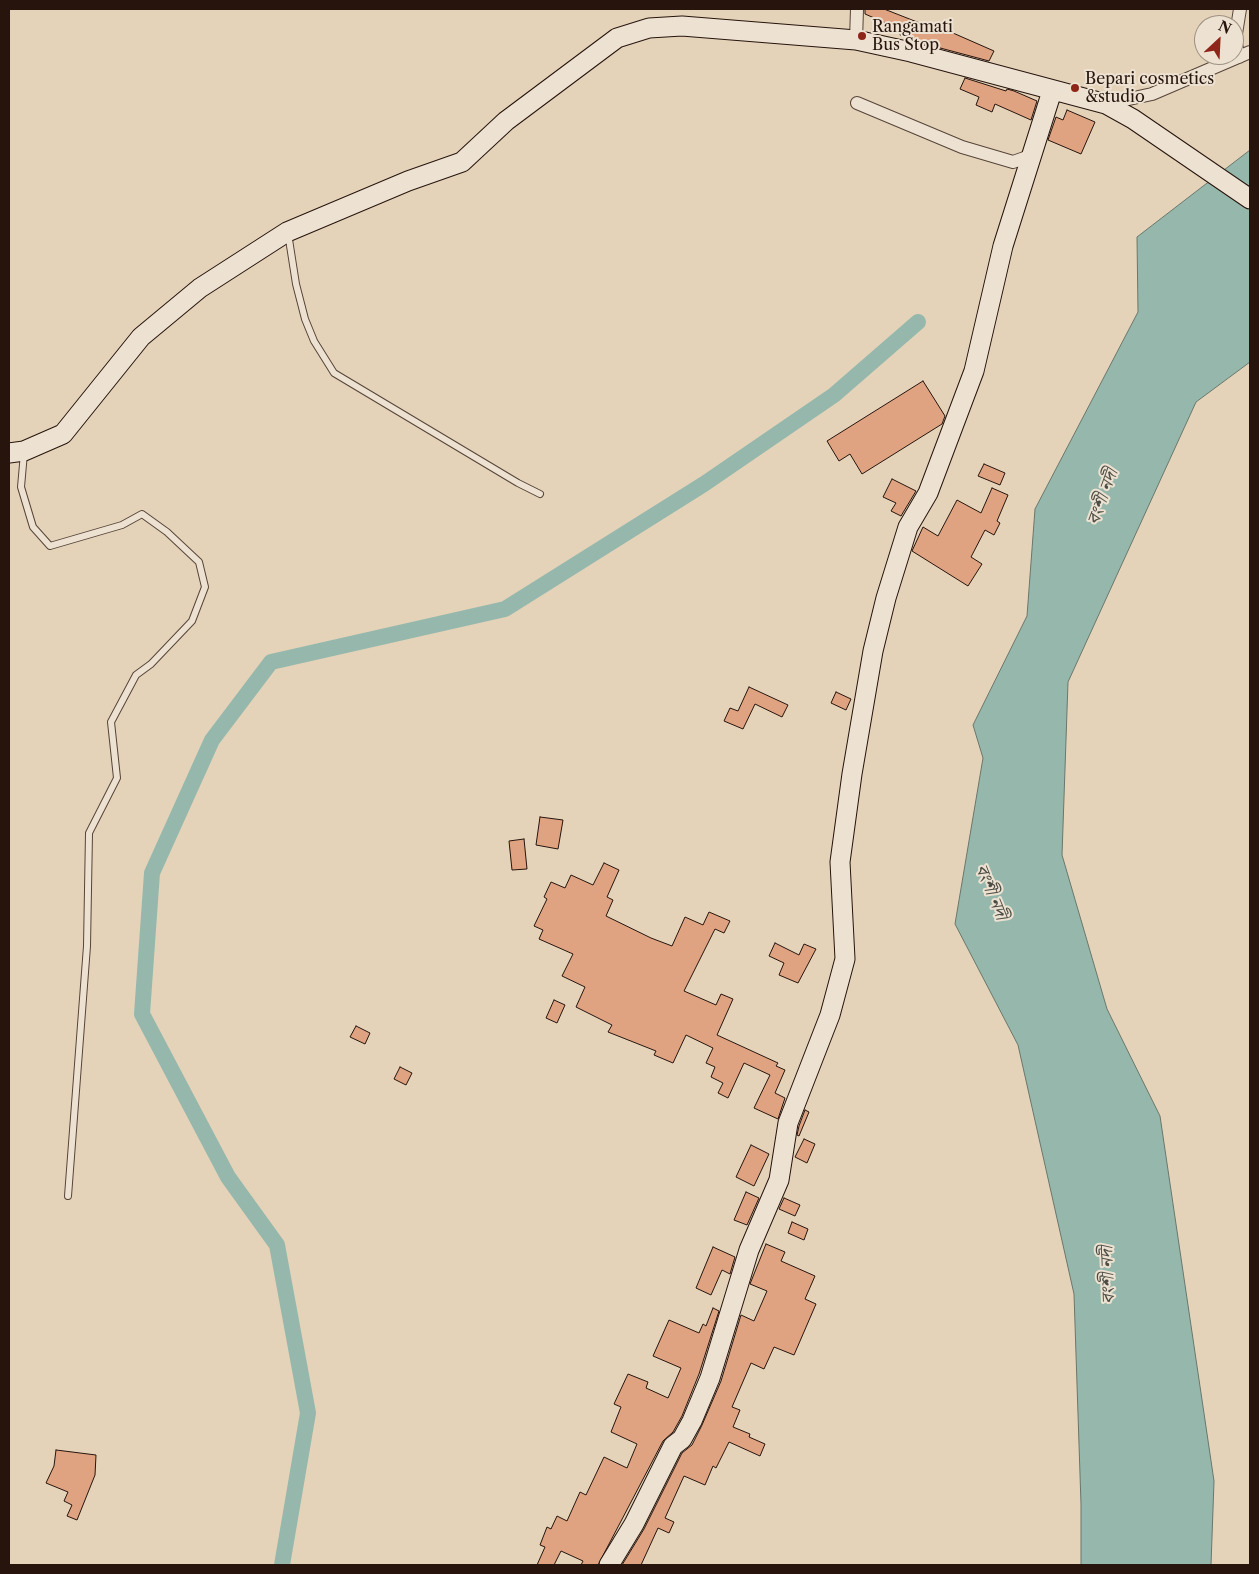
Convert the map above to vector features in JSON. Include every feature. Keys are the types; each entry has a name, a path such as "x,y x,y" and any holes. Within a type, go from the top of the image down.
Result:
{"street":[{"path":"856,9 856,40"},
{"path":"1106,104 1152,94 1245,54 1235,40 1240,9"},
{"path":"16,452 63,434 141,338 200,288 287,232 408,181 462,162 506,121 617,38 649,28 682,26 856,40 911,52 1106,104 1158,136 1250,199"},
{"path":"609,1565 634,1524 673,1446 682,1439 710,1378 749,1250 779,1180 788,1123 830,1015 845,959 840,862 852,774 886,598 908,527 928,492 974,371 1003,246 1052,91"},
{"path":"857,103 962,148 1013,162 1030,156"}],"lane":[{"path":"287,232 296,284 305,319 314,341 334,373 540,494"},
{"path":"16,452 21,487 33,527 50,546 122,525 142,514 167,532 199,562 205,587 192,621 151,664 136,674 111,722 117,778 89,833 87,946 68,1196"}],"water":[{"name":"বংশী নদী","path":"1250,150 1250,362 1196,402 1068,682 1062,855 1107,1009 1160,1116 1214,1481 1211,1565 1081,1565 1081,1504 1074,1294 1018,1045 955,924 983,758 973,725 1027,616 1035,509 1138,312 1137,237"}],"building":[{"path":"865,9 884,9 935,29 937,26 994,51 989,61 914,41 900,35 902,30 865,14"},
{"path":"965,78 1006,91 1007,89 1014,91 1037,101 1031,120 995,104 992,112 976,105 979,97 960,89"},
{"path":"1067,110 1095,122 1081,154 1048,140 1056,117 1063,120"},
{"path":"923,381 945,416 942,424 862,474 850,454 839,461 827,441"},
{"path":"984,464 1005,473 1000,485 978,476"},
{"path":"892,479 916,491 901,516 891,511 896,503 883,497"},
{"path":"992,488 1008,495 997,521 1000,523 994,535 985,530 971,557 982,564 968,586 912,551 923,527 938,536 957,500 981,513"},
{"path":"749,687 788,705 782,717 755,704 743,729 724,721 730,708 738,711"},
{"path":"836,692 851,699 846,710 831,703"},
{"path":"540,817 563,820 558,849 536,845"},
{"path":"524,839 527,869 512,870 509,841"},
{"path":"604,863 619,870 607,897 613,900 606,916 651,938 672,946 685,917 703,925 709,912 730,921 724,933 715,929 684,991 716,1005 721,994 733,999 717,1035 778,1063 776,1066 785,1070 775,1093 785,1098 778,1119 754,1108 770,1075 744,1063 728,1098 718,1093 723,1083 711,1077 715,1067 706,1063 713,1048 686,1035 673,1063 654,1055 656,1051 608,1032 612,1025 576,1007 585,987 562,976 573,954 539,939 543,930 534,926 547,899 544,897 551,882 565,888 571,875 593,885"},
{"path":"775,943 799,955 804,944 816,949 798,983 779,975 784,963 769,956"},
{"path":"554,1000 565,1005 557,1023 546,1018"},
{"path":"356,1026 370,1033 365,1044 350,1037"},
{"path":"400,1067 412,1073 406,1085 394,1079"},
{"path":"805,1110 809,1112 799,1136 797,1135 799,1126"},
{"path":"804,1139 815,1144 807,1163 795,1157"},
{"path":"751,1145 769,1154 754,1186 736,1177"},
{"path":"746,1192 759,1198 747,1225 734,1220"},
{"path":"784,1198 800,1205 795,1216 779,1209"},
{"path":"792,1222 808,1229 804,1240 788,1233"},
{"path":"766,1244 785,1252 781,1261 815,1276 805,1299 816,1304 794,1355 774,1347 764,1369 751,1363 732,1407 740,1410 733,1427 750,1434 749,1437 765,1444 760,1456 729,1442 716,1468 713,1466 705,1485 684,1476 665,1518 674,1522 669,1533 658,1528 641,1565 622,1565 644,1529 682,1453 692,1445 702,1425 721,1381 741,1315 754,1321 767,1291 750,1284"},
{"path":"713,1247 735,1257 730,1274 722,1270 711,1295 696,1288"},
{"path":"713,1308 719,1311 699,1374 682,1416 673,1432 663,1441 598,1565 581,1565 583,1561 561,1551 554,1565 537,1565 545,1547 540,1545 547,1527 551,1529 557,1516 567,1521 580,1492 586,1495 604,1457 627,1468 637,1444 611,1432 621,1407 614,1404 628,1374 648,1382 646,1388 668,1398 681,1368 653,1356 669,1320 699,1333 703,1324 706,1326"},
{"path":"56,1450 96,1455 95,1475 77,1520 67,1516 72,1505 64,1501 68,1492 46,1483 54,1466"}],"waterway":[{"path":"282,1565 308,1413 277,1245 228,1177 142,1014 152,873 212,740 271,662 505,609 704,484 834,395 918,322"}],"place":[{"name":"Rangamati Bus Stop","path":"862,36"},
{"name":"Bepari cosmetics &studio","path":"1075,88"}]}
